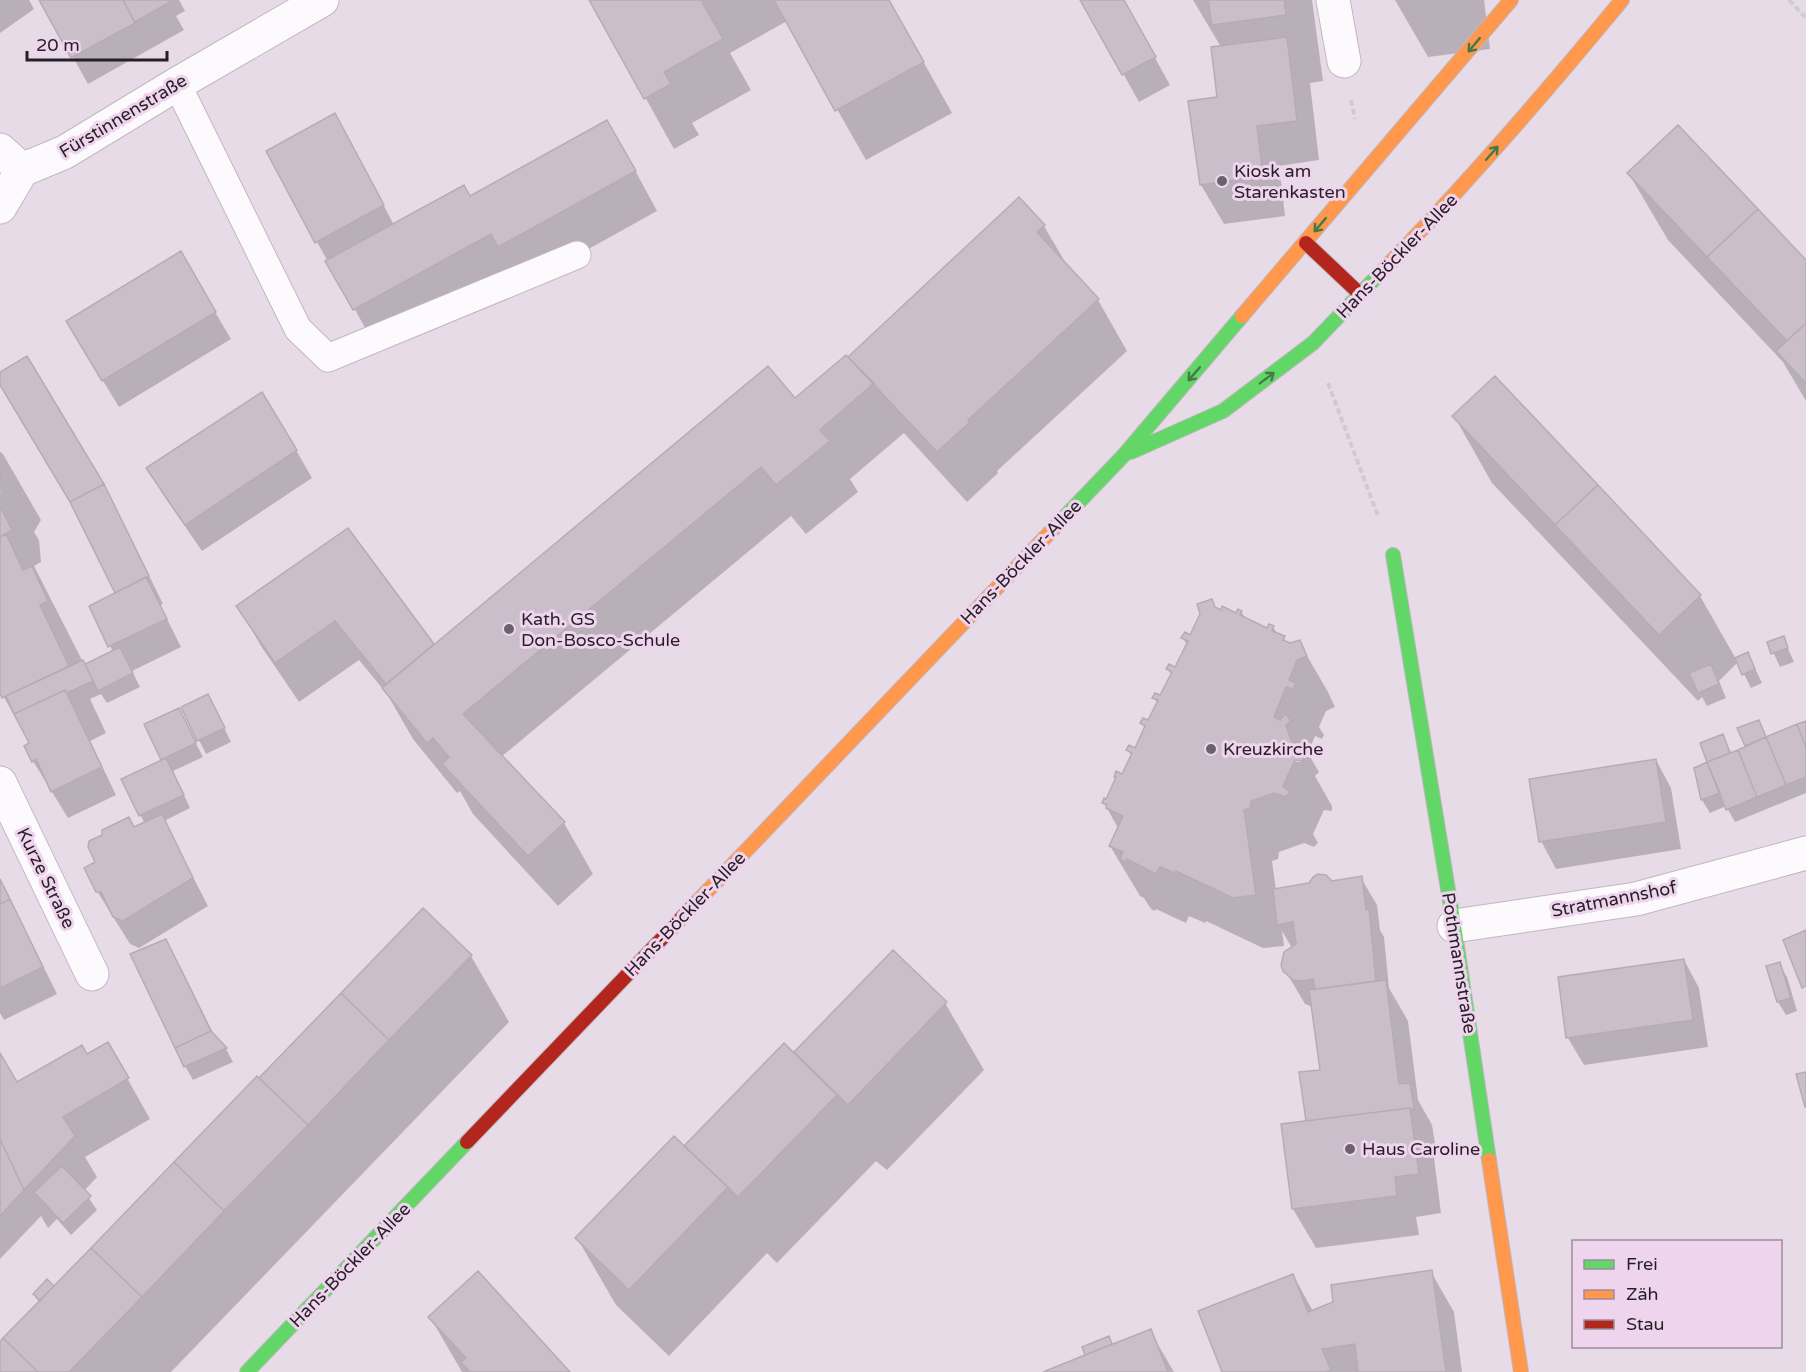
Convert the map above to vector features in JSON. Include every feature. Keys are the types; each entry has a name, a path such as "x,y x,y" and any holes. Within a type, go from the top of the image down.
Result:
{"street":[{"name":"Fürstinnenstraße","path":"0,207 11,160 65,152 322,0"},
{"path":"1333,0 1344,61"},
{"name":"Hans-Böckler-Allee","path":"258,1368 1124,455 1512,0"},
{"name":"Hans-Böckler-Allee","path":"1124,455 1223,411 1313,343 1454,197 1574,60 1622,0"},
{"path":"1306,243 1360,294"},
{"name":"Pothmannstraße","path":"1393,555 1454,926 1521,1372"},
{"name":"Kurze Straße","path":"0,783 92,974"},
{"name":"Stratmannshof","path":"1454,926 1636,898 1806,853"}],"lane":[{"path":"177,84 298,329 328,358 577,255"}],"path":[{"path":"1789,0 1806,18"},
{"path":"1313,343 1393,555"}],"building":[{"path":"39,0 123,0 135,23 71,58"},
{"path":"123,0 168,0 170,2 135,22"},
{"path":"589,0 705,0 702,2 723,39 664,72 671,84 644,99"},
{"path":"774,0 889,0 924,62 835,111"},
{"path":"1080,0 1124,0 1156,57 1122,75"},
{"path":"1208,0 1284,0 1286,15 1212,25"},
{"path":"1287,37 1297,121 1257,126 1263,176 1200,185 1188,101 1217,97 1211,47"},
{"path":"335,113 384,205 315,243 266,151"},
{"path":"607,120 636,171 498,247 491,234 353,310 325,261 464,185 470,196"},
{"path":"1678,125 1758,209 1707,257 1627,173"},
{"path":"1019,197 1045,225 1037,232 1099,299 968,420 970,422 937,452 848,357"},
{"path":"1758,209 1806,260 1806,323 1787,341 1707,257"},
{"path":"181,251 216,312 102,381 66,321"},
{"path":"1806,323 1806,383 1776,351"},
{"path":"846,355 874,383 820,430 830,441 776,485 761,467 463,714 565,822 528,856 442,764 449,757 433,738 427,743 382,688 768,366 795,398"},
{"path":"27,356 104,484 70,502 0,385 0,372"},
{"path":"1495,376 1598,485 1555,525 1452,416"},
{"path":"262,392 297,450 185,525 146,468"},
{"path":"0,471 3,495 0,497"},
{"path":"104,484 149,576 115,593 70,502"},
{"path":"1598,485 1701,595 1659,635 1555,525"},
{"path":"0,506 12,530 0,537"},
{"path":"348,528 434,644 386,684 335,621 275,663 236,606"},
{"path":"6,534 23,570 32,566 48,601 40,605 69,666 2,698 0,694 0,537"},
{"path":"146,577 167,619 108,647 89,606"},
{"name":"Kreuzkirche","path":"1212,599 1215,607 1221,610 1222,606 1236,613 1238,609 1242,611 1240,615 1267,628 1269,624 1274,626 1272,631 1285,636 1283,640 1290,643 1300,640 1307,656 1297,660 1289,680 1296,683 1293,689 1286,687 1274,717 1280,720 1285,714 1291,720 1286,726 1296,753 1304,754 1303,761 1295,760 1283,786 1290,792 1285,797 1274,793 1251,801 1250,808 1244,810 1256,895 1233,898 1176,871 1175,873 1160,867 1156,874 1127,859 1126,862 1120,859 1123,852 1109,846 1123,816 1106,808 1107,805 1102,803 1116,777 1114,777 1116,771 1122,774 1132,753 1126,750 1129,745 1135,748 1145,726 1140,723 1143,718 1148,720 1158,700 1152,698 1155,693 1160,695 1172,672 1166,669 1169,664 1175,667 1188,641 1181,638 1185,632 1190,635 1200,614 1197,604"},
{"path":"1784,636 1788,648 1771,654 1767,642"},
{"path":"120,647 133,673 98,691 85,664"},
{"path":"1748,652 1755,669 1742,675 1735,658"},
{"path":"83,660 93,681 67,693 65,690 14,714 6,696"},
{"path":"1711,664 1719,684 1698,693 1689,673"},
{"path":"65,690 102,767 51,792 36,759 32,762 24,746 29,743 14,714"},
{"path":"208,694 225,728 197,741 181,707"},
{"path":"179,708 196,743 161,760 144,724"},
{"path":"1759,720 1766,737 1745,746 1737,728"},
{"path":"1806,721 1806,748 1797,724"},
{"path":"1797,724 1806,748 1806,777 1786,785 1766,737"},
{"path":"1723,734 1730,753 1707,762 1700,743"},
{"path":"1766,737 1786,785 1757,797 1738,750"},
{"path":"1738,750 1757,797 1726,810 1707,762"},
{"path":"166,758 184,795 139,816 121,779"},
{"path":"1656,759 1666,822 1539,842 1529,779"},
{"path":"1707,762 1720,793 1701,800 1694,768"},
{"path":"162,814 193,878 123,921 113,917 101,892 96,892 84,868 95,862 88,847 89,841 102,835 102,830 129,817 134,827"},
{"path":"1318,874 1326,875 1332,881 1362,876 1366,909 1369,908 1376,981 1315,989 1313,979 1293,980 1283,971 1281,965 1284,952 1296,944 1293,922 1277,925 1273,889 1309,883"},
{"path":"0,879 10,899 0,904"},
{"path":"10,899 43,967 0,988 0,904"},
{"path":"423,908 472,955 389,1040 341,993"},
{"path":"1806,930 1806,986 1802,988 1783,940"},
{"path":"166,939 211,1031 175,1048 130,954"},
{"path":"893,950 947,1002 848,1105 794,1052"},
{"path":"1684,959 1693,1020 1566,1038 1558,977"},
{"path":"1780,962 1791,998 1777,1002 1766,966"},
{"path":"1386,980 1399,1084 1410,1083 1414,1109 1306,1121 1299,1072 1320,1070 1309,990"},
{"path":"341,993 389,1040 308,1125 259,1078"},
{"path":"211,1031 227,1048 184,1067 175,1048"},
{"path":"108,1042 129,1078 63,1117 75,1136 24,1190 0,1139 0,1053 17,1082 82,1045 87,1054"},
{"path":"784,1043 837,1095 738,1197 684,1146"},
{"path":"1806,1072 1806,1107 1805,1107 1796,1074"},
{"path":"257,1076 308,1125 224,1211 174,1162"},
{"name":"Haus Caroline","path":"1410,1108 1419,1174 1395,1177 1397,1196 1292,1209 1281,1124"},
{"path":"674,1136 728,1187 629,1290 575,1238"},
{"path":"0,1139 24,1190 0,1216"},
{"path":"174,1162 224,1211 142,1297 91,1248"},
{"path":"62,1166 91,1196 63,1223 34,1192"},
{"path":"91,1248 142,1297 69,1372 38,1372 3,1338"},
{"path":"1432,1270 1446,1372 1358,1372 1355,1344 1322,1349 1331,1370 1325,1372 1222,1372 1198,1311 1293,1274 1308,1312 1333,1302 1331,1285"},
{"path":"478,1271 570,1372 470,1372 461,1362 466,1358 428,1317"},
{"path":"47,1279 54,1286 40,1301 33,1294"},
{"path":"1151,1329 1168,1372 1043,1372 1085,1355"},
{"path":"1109,1336 1112,1344 1085,1355 1082,1347"},
{"path":"3,1338 38,1372 0,1372 0,1342"}],"traffic: fast":[{"path":"1131,452 1223,411 1313,343 1388,265"},
{"path":"1055,527 1124,455 1242,316"},
{"path":"1393,555 1454,926 1489,1160"},
{"path":"247,1372 467,1142"}],"traffic: slow":[{"path":"1242,316 1511,0"},
{"path":"1388,265 1508,135 1622,0"},
{"path":"696,903 1055,527"},
{"path":"1489,1160 1521,1372"}],"traffic: jam":[{"path":"1306,243 1360,294"},
{"path":"467,1142 696,903"}],"place":[{"name":"Kiosk am Starenkasten","path":"1222,181"},
{"name":"Kath. GS Don-Bosco-Schule","path":"509,629"},
{"name":"Kreuzkirche","path":"1211,749"},
{"name":"Haus Caroline","path":"1350,1149"}]}
